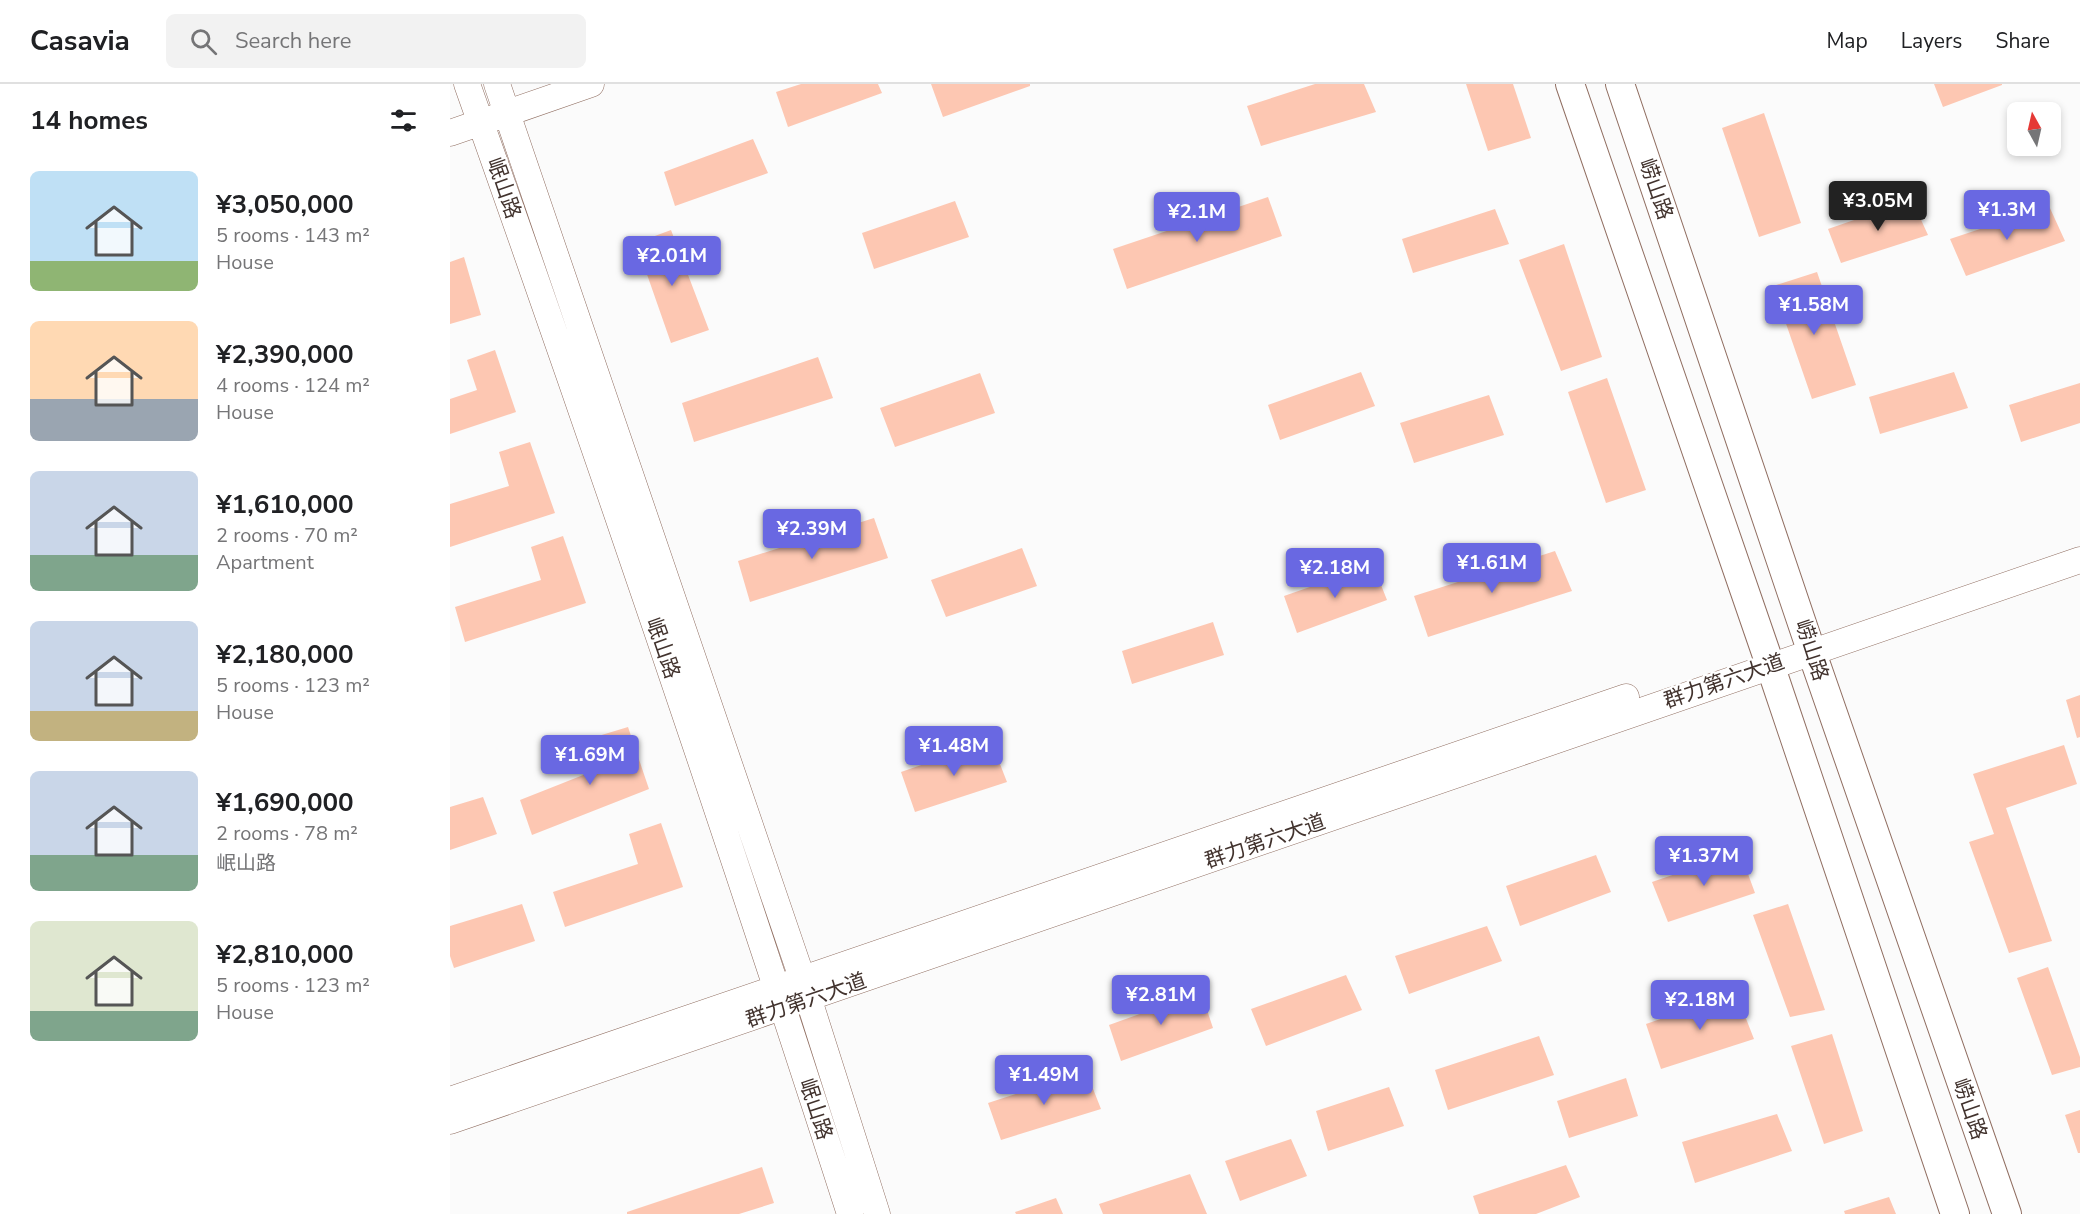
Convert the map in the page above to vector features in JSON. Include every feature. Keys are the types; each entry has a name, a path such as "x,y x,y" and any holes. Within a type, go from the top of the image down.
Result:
{"main road":[{"name":"岷山路","path":"467,84 649,605 792,993 877,1214"},
{"name":"岷山路","path":"497,84 792,993 850,1214"},
{"path":"450,133 591,84"},
{"path":"1570,84 1955,1214"},
{"name":"崂山路","path":"1620,84 1809,642 2007,1214"},
{"name":"群力第六大道","path":"450,1121 792,993 1767,658 2080,542"},
{"name":"群力第六大道","path":"1809,642 2080,560"},
{"name":"群力第六大道","path":"450,1100 792,993"}],"building":[{"path":"801,84 878,84 882,93 788,127 776,92"},
{"path":"931,84 1030,84 1030,86 943,117"},
{"path":"1315,84 1364,84 1376,112 1261,146 1247,106"},
{"path":"1466,84 1513,84 1531,138 1488,151"},
{"path":"1934,84 2002,84 2002,85 1943,107"},
{"path":"1764,113 1801,223 1759,237 1722,128"},
{"path":"753,139 768,173 675,206 664,172"},
{"path":"1268,197 1282,236 1127,289 1113,249"},
{"path":"1912,200 1928,235 1841,263 1828,229"},
{"path":"955,201 969,237 874,269 862,233"},
{"path":"2049,206 2065,241 1966,276 1950,239"},
{"path":"1495,209 1509,244 1413,273 1402,239"},
{"path":"671,230 709,330 671,343 636,243"},
{"path":"1564,244 1602,357 1561,371 1519,260"},
{"path":"464,257 481,315 450,324 450,262"},
{"path":"1817,272 1856,385 1812,399 1773,286"},
{"path":"495,350 516,412 450,434 450,399 477,390 467,360"},
{"path":"818,357 833,398 694,442 682,403"},
{"path":"1361,372 1375,406 1280,440 1268,405"},
{"path":"1954,372 1968,408 1880,434 1869,397"},
{"path":"980,373 995,413 895,447 880,408"},
{"path":"1607,378 1646,490 1606,503 1568,392"},
{"path":"2080,383 2080,423 2021,442 2009,405"},
{"path":"1489,395 1504,435 1414,463 1400,423"},
{"path":"530,442 555,513 450,547 450,504 509,486 499,452"},
{"path":"874,518 888,558 750,602 738,561"},
{"path":"563,536 586,603 465,642 455,607 541,580 531,547"},
{"path":"1022,548 1037,586 946,617 931,580"},
{"path":"1555,551 1572,591 1428,637 1414,596"},
{"path":"1373,565 1387,600 1297,633 1284,596"},
{"path":"1213,622 1224,655 1132,684 1122,651"},
{"path":"2080,695 2080,737 2077,738 2066,700"},
{"path":"628,727 649,789 532,835 520,800 606,766 595,737"},
{"path":"991,741 1007,782 915,812 901,772"},
{"path":"2064,745 2077,784 2006,808 2052,941 2009,953 1969,842 1994,834 1973,774"},
{"path":"483,797 497,834 450,850 450,807"},
{"path":"661,823 683,887 565,927 553,892 638,864 629,834"},
{"path":"1740,852 1755,893 1668,922 1652,882"},
{"path":"1596,855 1611,892 1520,926 1506,886"},
{"path":"522,904 535,941 454,968 450,956 450,926"},
{"path":"1788,904 1825,1010 1790,1017 1753,915"},
{"path":"1487,926 1502,961 1409,994 1395,956"},
{"path":"2048,967 2080,1057 2080,1067 2052,1075 2017,978"},
{"path":"1346,975 1362,1010 1266,1046 1251,1009"},
{"path":"1201,992 1213,1028 1121,1061 1109,1025"},
{"path":"1736,993 1754,1039 1661,1069 1646,1024"},
{"path":"1832,1034 1863,1131 1824,1144 1791,1046"},
{"path":"1539,1036 1554,1075 1448,1110 1435,1070"},
{"path":"1086,1071 1101,1109 1001,1140 988,1103"},
{"path":"1626,1078 1638,1116 1569,1138 1557,1101"},
{"path":"1389,1087 1404,1126 1328,1151 1316,1111"},
{"path":"2080,1110 2080,1153 2078,1153 2065,1115"},
{"path":"1777,1114 1792,1151 1695,1183 1682,1142"},
{"path":"1291,1139 1307,1176 1240,1201 1225,1161"},
{"path":"1566,1165 1580,1197 1536,1214 1479,1214 1473,1196"},
{"path":"762,1167 774,1203 739,1214 627,1214 627,1212"},
{"path":"1190,1174 1207,1214 1103,1214 1099,1204"},
{"path":"1889,1197 1896,1214 1845,1214 1844,1211"},
{"path":"1056,1198 1063,1214 1016,1214 1015,1212"}]}
